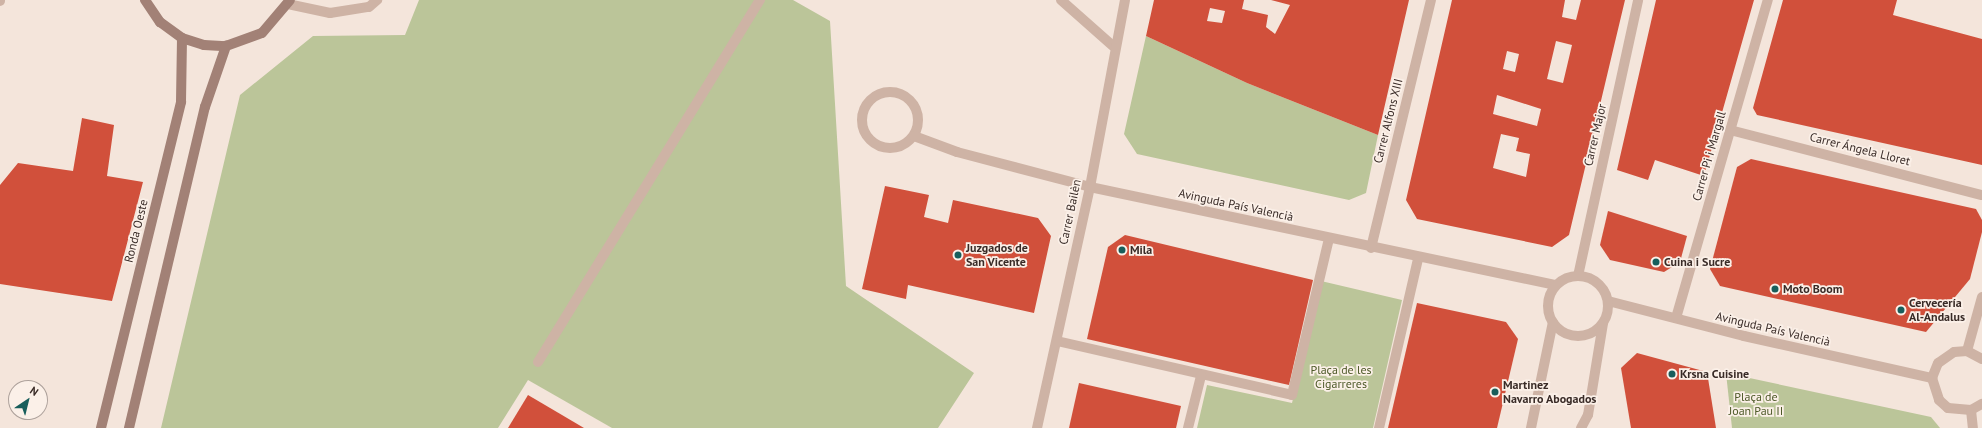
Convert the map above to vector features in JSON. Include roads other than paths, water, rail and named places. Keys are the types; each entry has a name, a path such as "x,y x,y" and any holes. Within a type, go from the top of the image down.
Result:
{"main road":[{"path":"145,0 160,22 182,38 204,45 226,46 262,33 289,2"},
{"name":"Ronda Oeste","path":"101,428 181,102 182,38"},
{"path":"128,428 205,107 226,46"}],"street":[{"path":"289,2 330,13 370,7 377,0"},
{"path":"538,362 760,0"},
{"path":"1061,0 1113,46"},
{"name":"Carrer Bailèn","path":"1037,428 1090,187 1113,46 1125,0"},
{"name":"Carrer Alfons XIII","path":"1371,248 1431,0"},
{"name":"Carrer Major","path":"1578,276 1638,0"},
{"name":"Carrer Pi i Margall","path":"1676,318 1768,0"},
{"path":"892,91 910,99 919,117 914,136 899,148 879,147 864,133 861,114 873,97 892,91"},
{"name":"Carrer Ángela Lloret","path":"1730,130 1982,194"},
{"name":"Avinguda País Valencià","path":"914,136 957,152 1090,187 1329,238 1418,259 1555,286"},
{"path":"1057,341 1201,376 1292,395 1329,238"},
{"path":"1379,428 1418,259"},
{"path":"1531,428 1553,322 1549,299 1555,286 1578,276 1596,281 1608,301 1588,415 1581,428"},
{"path":"1967,351 1982,297"},
{"name":"Avinguda País Valencià","path":"1608,301 1932,378"},
{"path":"1553,322 1562,332 1581,336 1594,332 1603,323"},
{"path":"1982,359 1967,351 1945,357 1932,378 1939,400 1958,411 1971,410 1982,404"},
{"path":"1188,428 1201,376"},
{"path":"1971,410 1973,428"}],"place":[{"name":"Mila","path":"1122,250"},
{"name":"Juzgados de San Vicente","path":"958,255"},
{"name":"Cuina i Sucre","path":"1656,262"},
{"name":"Moto Boom","path":"1775,289"},
{"name":"Cervecería Al-Andalus","path":"1901,310"},
{"name":"Krsna Cuisine","path":"1672,374"},
{"name":"Martinez Navarro Abogados","path":"1495,392"}],"park label":[{"name":"Plaça de les Cigarreres","path":"1341,377"},
{"name":"Plaça de Joan Pau II","path":"1756,404"}]}
